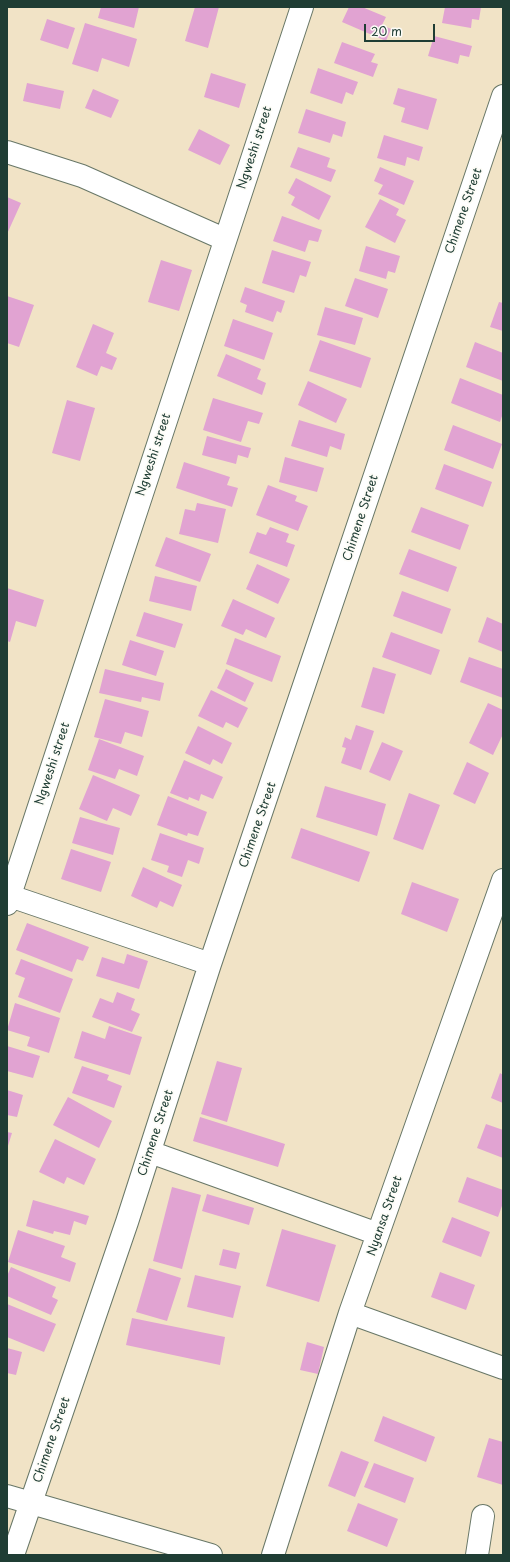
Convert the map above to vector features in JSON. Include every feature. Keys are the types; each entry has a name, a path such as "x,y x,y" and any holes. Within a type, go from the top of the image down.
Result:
{"street":[{"name":"Ngweshi street","path":"8,900 224,239 302,7"},
{"name":"Chimene Street","path":"13,1555 150,1152 210,964 503,96"},
{"path":"7,152 82,176 224,239"},
{"name":"Nyansa Street","path":"272,1555 350,1313 503,880"},
{"path":"8,900 210,964"},
{"path":"150,1152 378,1234"},
{"path":"350,1313 503,1368"},
{"path":"7,1496 30,1504 211,1555"},
{"path":"478,1555 483,1516"}],"building":[{"path":"101,7 139,7 134,28 98,18"},
{"path":"195,7 219,7 208,48 185,41"},
{"path":"349,7 362,7 386,17 382,25 391,29 386,41 342,22"},
{"path":"445,7 481,7 479,20 472,19 471,28 442,23"},
{"path":"47,19 75,28 68,49 40,40"},
{"path":"85,23 137,39 129,67 102,58 98,72 72,64"},
{"path":"434,36 472,46 469,57 460,55 458,64 428,56"},
{"path":"342,42 375,54 371,62 378,64 373,77 334,63"},
{"path":"318,68 358,82 353,95 346,92 342,104 310,93"},
{"path":"211,73 246,84 239,108 204,97"},
{"path":"27,83 64,91 60,109 23,101"},
{"path":"398,88 437,99 428,130 401,122 405,108 393,104"},
{"path":"93,89 119,100 111,118 85,108"},
{"path":"306,109 346,122 342,137 333,134 330,143 298,133"},
{"path":"199,129 230,145 220,165 188,150"},
{"path":"384,135 423,147 419,161 407,157 405,166 377,158"},
{"path":"298,147 330,158 327,167 336,170 331,182 290,167"},
{"path":"380,167 414,181 404,205 378,194 383,185 374,181"},
{"path":"296,178 331,196 319,220 291,205 295,197 288,193"},
{"path":"7,197 21,203 7,234"},
{"path":"380,199 399,209 396,215 406,220 395,243 365,227"},
{"path":"282,216 322,230 318,242 309,240 305,252 273,241"},
{"path":"366,246 400,256 395,273 388,271 386,279 359,271"},
{"path":"272,250 311,262 306,277 300,275 294,293 262,283"},
{"path":"161,260 192,270 179,311 148,302"},
{"path":"355,278 388,289 378,318 345,306"},
{"path":"245,287 285,301 281,313 277,311 273,322 245,312 247,305 240,302"},
{"path":"7,296 34,305 19,347 7,343"},
{"path":"499,302 503,303 503,331 490,327"},
{"path":"325,307 363,318 355,345 317,335"},
{"path":"233,319 273,333 264,360 224,346"},
{"path":"93,324 114,333 106,353 117,358 112,370 101,366 97,376 76,367"},
{"path":"320,340 371,358 361,388 309,371"},
{"path":"475,342 503,353 503,381 466,367"},
{"path":"226,354 261,369 257,379 266,383 262,395 217,376"},
{"path":"460,378 503,395 503,413 500,422 451,403"},
{"path":"308,381 347,399 336,423 298,405"},
{"path":"213,398 263,413 259,424 248,421 241,442 203,430"},
{"path":"67,400 95,408 80,461 52,453"},
{"path":"299,420 345,434 341,450 330,446 327,457 291,446"},
{"path":"453,425 502,444 493,469 444,450"},
{"path":"207,436 251,448 248,458 238,455 236,464 202,455"},
{"path":"285,457 324,468 317,492 279,482"},
{"path":"184,462 230,477 227,485 238,488 232,507 176,488"},
{"path":"444,464 492,482 483,507 435,489"},
{"path":"268,485 297,496 295,501 308,506 298,531 256,515"},
{"path":"197,503 226,509 218,543 179,534 185,509 195,511"},
{"path":"421,507 469,525 460,550 411,532"},
{"path":"270,527 289,534 286,542 295,545 287,567 249,553 257,532 266,535"},
{"path":"166,537 211,554 200,582 155,566"},
{"path":"409,549 457,567 448,592 399,574"},
{"path":"257,564 290,579 278,604 246,589"},
{"path":"155,576 197,586 191,611 149,601"},
{"path":"7,588 44,600 36,627 16,621 10,642 7,641"},
{"path":"402,591 451,609 442,634 393,616"},
{"path":"233,599 275,618 266,638 246,629 243,635 221,626"},
{"path":"144,612 183,624 175,648 136,636"},
{"path":"487,617 503,624 503,652 478,642"},
{"path":"391,632 440,650 431,675 382,657"},
{"path":"235,638 281,656 272,682 226,664"},
{"path":"130,640 164,651 156,676 122,665"},
{"path":"469,657 503,669 503,698 460,682"},
{"path":"373,667 396,674 384,714 361,707"},
{"path":"105,669 164,683 160,701 142,697 141,702 99,693"},
{"path":"226,669 254,683 245,702 217,688"},
{"path":"211,690 248,708 238,728 226,722 223,728 198,716"},
{"path":"105,699 149,711 142,737 125,732 121,744 94,737"},
{"path":"488,703 503,710 503,734 493,755 469,743"},
{"path":"356,725 374,731 361,770 341,763 346,748 342,747 345,737 351,740"},
{"path":"198,726 232,743 222,764 213,759 210,765 185,753"},
{"path":"99,739 144,756 137,776 119,769 115,779 88,770"},
{"path":"382,742 403,751 390,781 369,772"},
{"path":"184,760 223,777 213,799 201,794 199,801 189,797 188,800 170,793"},
{"path":"467,762 489,773 475,804 453,794"},
{"path":"93,775 140,795 131,816 113,808 107,821 79,809"},
{"path":"325,786 386,804 377,836 316,817"},
{"path":"409,793 440,805 423,850 393,839"},
{"path":"168,796 207,812 198,836 188,833 187,836 157,825"},
{"path":"80,817 120,828 113,855 72,843"},
{"path":"301,828 370,852 359,882 291,858"},
{"path":"160,833 204,848 199,864 188,860 182,877 167,872 169,866 151,860"},
{"path":"71,849 111,862 101,892 61,879"},
{"path":"143,867 182,885 173,907 160,901 157,908 131,896"},
{"path":"412,882 459,899 447,932 401,914"},
{"path":"27,923 89,947 83,961 77,959 72,972 16,950"},
{"path":"127,954 148,961 139,989 96,976 102,957 124,964"},
{"path":"21,959 73,979 60,1013 18,997 25,978 15,974"},
{"path":"117,992 135,999 131,1010 140,1014 132,1032 92,1017 100,998 113,1003"},
{"path":"15,1003 60,1018 49,1053 27,1046 30,1037 7,1030"},
{"path":"109,1026 142,1037 130,1075 74,1058 82,1031 105,1039"},
{"path":"7,1046 40,1056 33,1078 7,1071"},
{"path":"217,1061 242,1068 227,1122 201,1114"},
{"path":"82,1066 109,1075 107,1080 122,1086 114,1108 72,1093"},
{"path":"500,1073 503,1075 503,1103 491,1098"},
{"path":"7,1090 23,1095 17,1117 7,1115"},
{"path":"68,1097 112,1121 99,1148 53,1125"},
{"path":"200,1117 285,1144 278,1167 193,1141"},
{"path":"486,1124 503,1130 503,1158 477,1148"},
{"path":"7,1132 12,1133 7,1149"},
{"path":"55,1139 96,1159 84,1185 67,1177 64,1184 39,1172"},
{"path":"467,1177 503,1190 503,1203 498,1217 458,1202"},
{"path":"172,1187 201,1195 182,1269 153,1261"},
{"path":"207,1194 254,1208 249,1225 202,1211"},
{"path":"33,1200 89,1216 86,1225 74,1221 70,1235 54,1231 53,1234 26,1226"},
{"path":"452,1217 490,1232 481,1257 442,1242"},
{"path":"282,1229 336,1245 319,1302 266,1286"},
{"path":"18,1230 65,1246 61,1257 76,1263 70,1282 8,1262"},
{"path":"223,1249 240,1253 236,1269 219,1265"},
{"path":"11,1267 56,1287 52,1297 58,1300 51,1315 7,1296 7,1276"},
{"path":"149,1268 181,1278 167,1321 136,1312"},
{"path":"440,1272 475,1285 466,1310 431,1297"},
{"path":"195,1275 241,1286 233,1318 187,1307"},
{"path":"7,1304 56,1324 44,1352 7,1337"},
{"path":"132,1318 225,1337 220,1365 126,1345"},
{"path":"307,1342 324,1347 318,1374 300,1370"},
{"path":"7,1348 22,1352 16,1375 7,1373"},
{"path":"383,1416 435,1437 426,1462 374,1441"},
{"path":"489,1438 503,1442 503,1485 477,1477"},
{"path":"341,1451 369,1462 355,1497 328,1486"},
{"path":"374,1463 414,1478 405,1503 364,1487"},
{"path":"358,1503 398,1519 387,1547 347,1531"}]}
